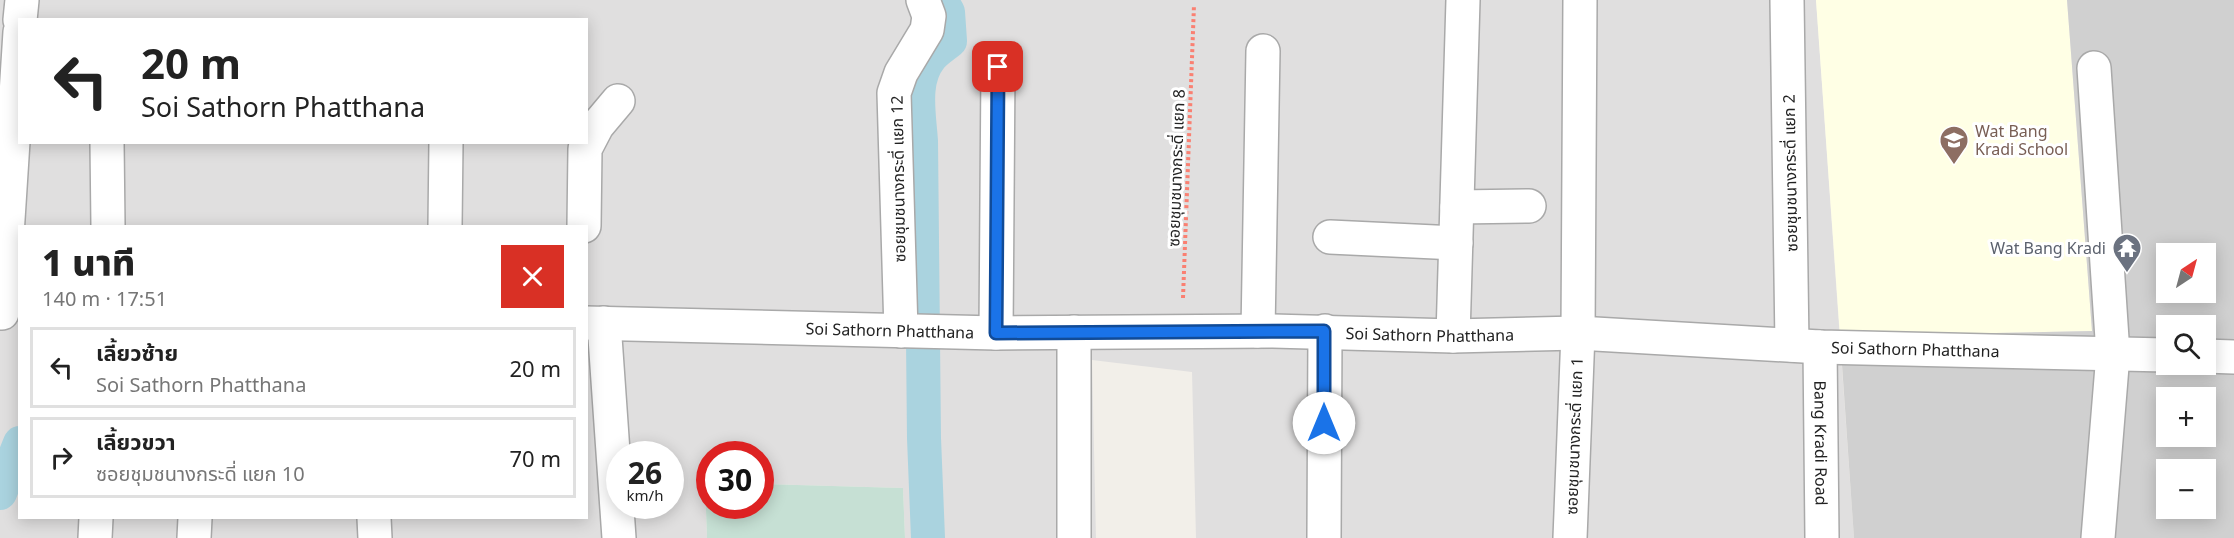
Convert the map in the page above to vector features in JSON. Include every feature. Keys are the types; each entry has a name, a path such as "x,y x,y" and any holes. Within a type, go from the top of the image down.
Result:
{"street":[{"path":"20,18 22,0"},
{"name":"ซอยชุมชนางกระดี่ แยก 12","path":"915,331 894,93 901,73 927,30 929,15 923,0"},
{"path":"1453,336 1463,0"},
{"name":"ซอยชุมชนางกระดี่ แยก 1","path":"1570,538 1578,333 1580,0"},
{"name":"ซอยชุมชนางกระดี่ แยก 2","path":"1787,0 1806,346"},
{"path":"1258,331 1263,51"},
{"path":"996,333 998,67"},
{"path":"2094,68 2113,354 2098,538"},
{"path":"8,313 18,79"},
{"path":"588,143 597,126 618,101"},
{"path":"107,144 108,225"},
{"path":"446,144 446,225"},
{"path":"584,225 585,149 588,144"},
{"path":"1457,207 1529,206"},
{"path":"1330,237 1456,243"},
{"path":"595,323 619,538"},
{"name":"Soi Sathorn Phatthana","path":"595,323 996,333 1324,331 1453,336 1578,333 1806,346 2156,355"},
{"path":"1324,331 1324,538"},
{"path":"1074,333 1074,538"},
{"name":"Bang Kradi Road","path":"1806,346 1822,538"},
{"path":"2216,356 2234,357"},
{"path":"95,538 96,519"},
{"path":"194,538 195,519"},
{"path":"374,519 375,538"}],"path":[{"name":"ซอยชุมชนางกระดี่ แยก 8","path":"1182,332 1194,5"}],"shaded area":[{"path":"0,0 1816,0 1854,538 1196,538 1192,372 1092,360 1096,538 905,538 903,488 774,484 774,441 696,441 696,519 706,519 707,538 0,538"},
{"name":"Wat Bang Kradi School","path":"1816,0 2067,0 2092,331 1840,336"},
{"name":"Wat Bang Kradi","path":"2067,0 2234,0 2234,538 1854,538 1840,336 2092,331"},
{"path":"774,484 903,488 905,538 707,538 706,519 774,519"}],"waterway":[{"path":"928,538 924,438 921,141 918,97 925,66 933,55 950,41 948,12 941,0"},
{"path":"0,493 18,448"}],"place":[{"name":"Wat Bang Kradi School","path":"1954,166"},
{"name":"Wat Bang Kradi","path":"2127,274"}],"route":[{"path":"998,67 996,333 1324,331 1324,423"}]}
